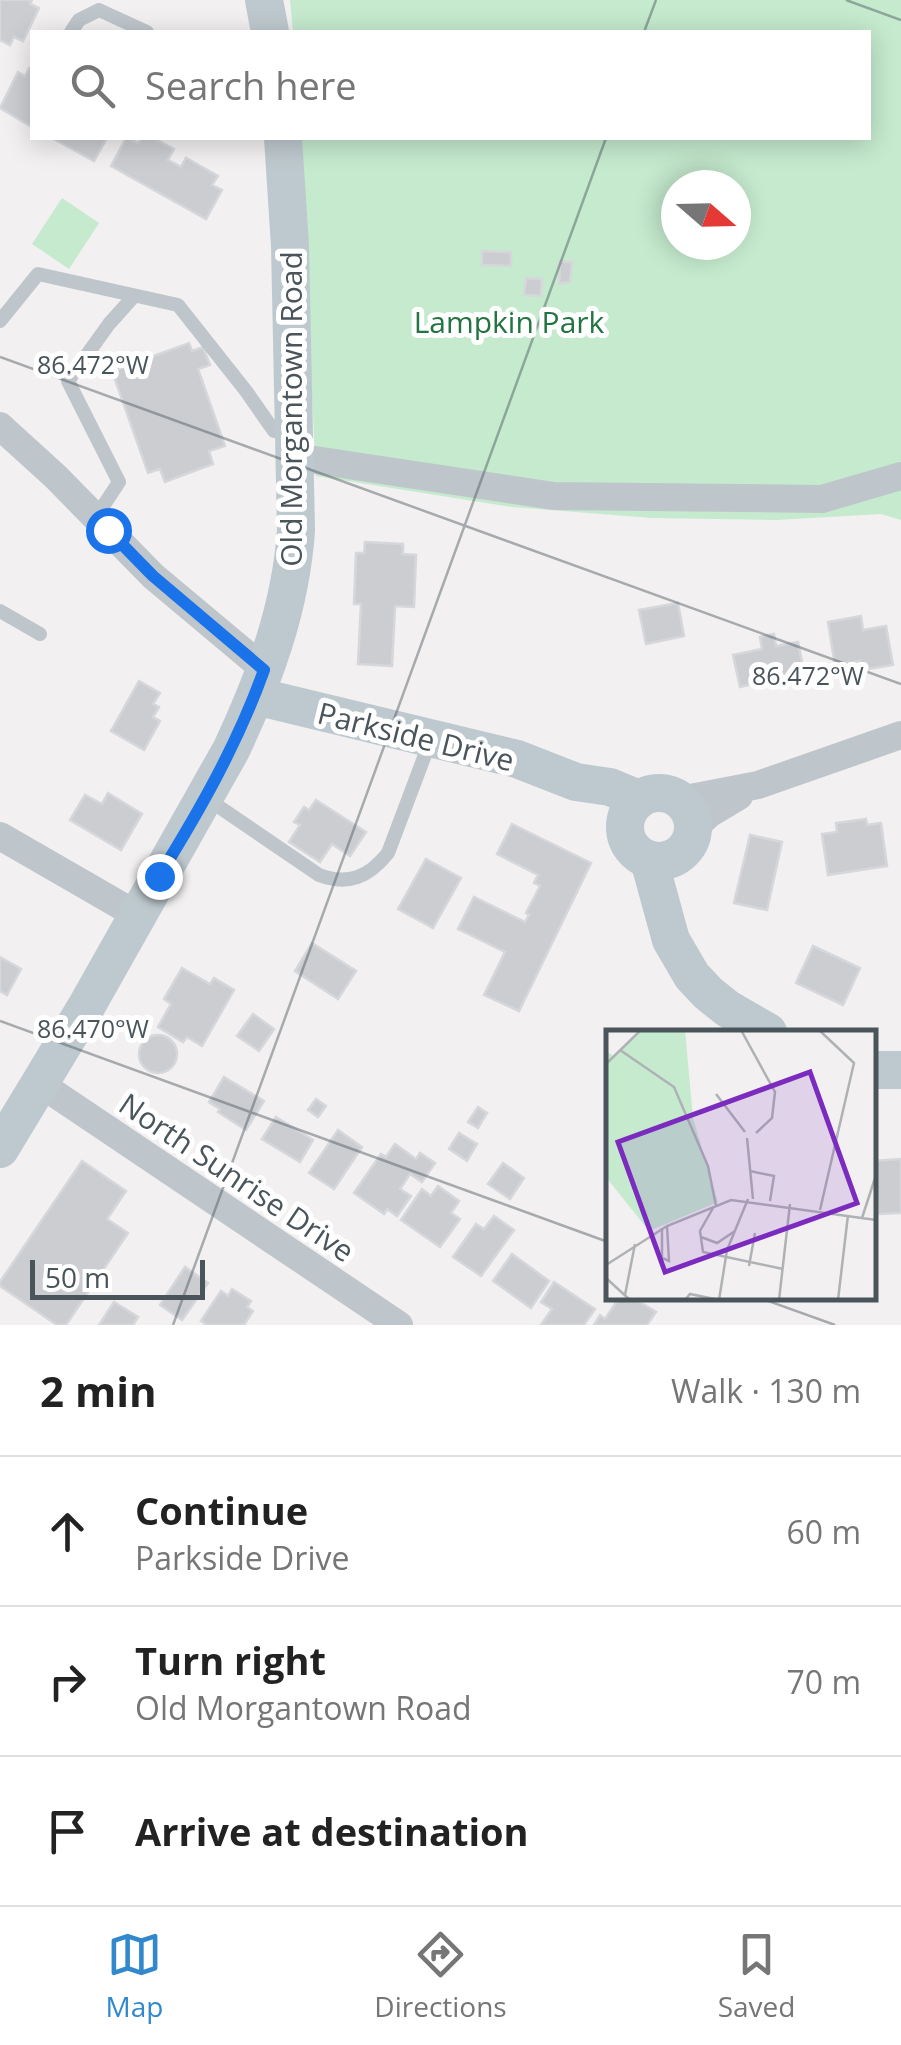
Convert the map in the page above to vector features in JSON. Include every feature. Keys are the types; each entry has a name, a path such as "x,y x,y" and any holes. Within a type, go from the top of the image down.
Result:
{"street":[{"path":"264,0 270,30"},
{"name":"Old Morgantown Road","path":"0,1149 232,750 260,683 286,602 296,530 290,231 284,140"},
{"name":"Parkside Drive","path":"0,426 56,477 260,683 431,738 518,760 576,782 598,803 632,810 625,833 638,854 677,835"},
{"path":"295,445 554,496 822,499 901,476"},
{"path":"677,835 758,785 901,735"},
{"path":"632,810 651,794 663,792 677,835 673,896 665,914 671,940 692,976 708,993 765,1030"},
{"path":"0,836 138,915"},
{"name":"North Sunrise Drive","path":"39,1083 399,1325"}],"lane":[{"path":"73,30 78,20 98,10 142,30"},
{"path":"0,321 38,274 178,305 274,431 295,445"},
{"path":"96,517 119,482 68,381 134,296"},
{"path":"0,611 40,634"},
{"path":"206,797 319,875 348,881 378,866 388,853 431,738"}],"green space":[{"name":"Lampkin Park","path":"290,0 901,0 901,520 881,514 776,520 652,518 512,507 316,476 299,140 871,140 871,30 293,30"},
{"path":"62,198 99,223 69,269 32,244"}],"building":[{"path":"0,0 32,0 30,4 39,8 23,41 14,37 10,45 0,40"},
{"path":"29,68 30,126 0,108 18,72 25,76"},
{"path":"56,140 106,140 94,161"},
{"path":"125,140 138,143 157,140 174,149 168,160 181,167 186,158 218,176 212,185 222,190 206,219 111,166"},
{"path":"482,251 511,252 511,266 482,265"},
{"path":"560,261 572,262 570,282 559,284"},
{"path":"526,278 542,279 541,296 524,295"},
{"path":"189,343 192,351 203,347 210,365 198,369 225,446 209,451 213,464 165,482 160,469 148,473 112,371"},
{"path":"365,542 403,544 403,554 416,555 414,607 395,606 392,666 358,664 361,604 354,604 356,553 364,553"},
{"path":"678,603 684,636 646,644 639,610"},
{"path":"861,616 863,630 886,626 893,665 861,670 860,661 835,665 828,622"},
{"path":"774,634 776,646 798,642 804,672 740,687 733,655 762,649 760,637"},
{"path":"139,681 160,693 153,704 159,707 153,717 160,721 144,750 111,731"},
{"path":"108,793 142,814 121,850 70,820 85,795 102,804"},
{"path":"316,800 366,832 350,856 332,844 320,862 289,842 300,825 294,822 304,807 309,810"},
{"path":"866,819 867,825 881,823 887,866 828,875 822,834 837,832 836,823"},
{"path":"512,824 591,863 519,1011 484,995 505,952 458,929 474,897 525,922 529,915 526,913 540,886 534,883 538,875 497,854"},
{"path":"750,835 782,842 767,910 734,903"},
{"path":"426,859 461,878 433,928 398,909"},
{"path":"312,943 356,971 338,999 295,971"},
{"path":"813,946 860,968 843,1005 796,983"},
{"path":"0,957 21,969 7,995 0,991"},
{"path":"182,968 210,984 214,978 234,990 202,1046 187,1037 183,1042 158,1027 171,1004 164,999"},
{"path":"253,1014 274,1029 259,1051 237,1036"},
{"path":"158,1035 171,1041 177,1054 171,1067 158,1073 145,1067 139,1054 145,1041"},
{"path":"224,1077 264,1101 246,1130 209,1102"},
{"path":"316,1099 326,1106 318,1117 308,1110"},
{"path":"478,1107 487,1113 478,1128 468,1122"},
{"path":"276,1117 313,1140 300,1162 262,1139"},
{"path":"338,1130 362,1147 334,1189 309,1173"},
{"path":"459,1133 477,1144 467,1161 449,1149"},
{"path":"395,1144 416,1159 420,1153 435,1163 422,1182 410,1174 400,1189 411,1196 397,1216 387,1209 384,1214 354,1193 381,1154 386,1157"},
{"path":"901,1159 901,1213 878,1214 876,1161"},
{"path":"82,1161 126,1191 107,1219 128,1233 66,1325 57,1325 0,1286 0,1282"},
{"path":"503,1163 524,1178 510,1199 488,1184"},
{"path":"438,1186 459,1201 451,1213 460,1219 440,1247 401,1220 422,1189 431,1196"},
{"path":"494,1216 514,1230 481,1276 453,1257 476,1224 484,1229"},
{"path":"512,1254 549,1281 531,1308 493,1281"},
{"path":"185,1267 208,1283 182,1320 160,1305"},
{"path":"554,1282 595,1309 584,1325 541,1325 552,1309 541,1302"},
{"path":"232,1289 251,1301 247,1307 253,1311 244,1325 207,1325 201,1321 221,1291 228,1296"},
{"path":"618,1300 636,1300 656,1312 647,1325 594,1325 600,1315 605,1319"},
{"path":"114,1302 138,1317 133,1325 99,1325"}],"route":[{"path":"108,530 153,576 264,670 232,750 159,876"}]}
